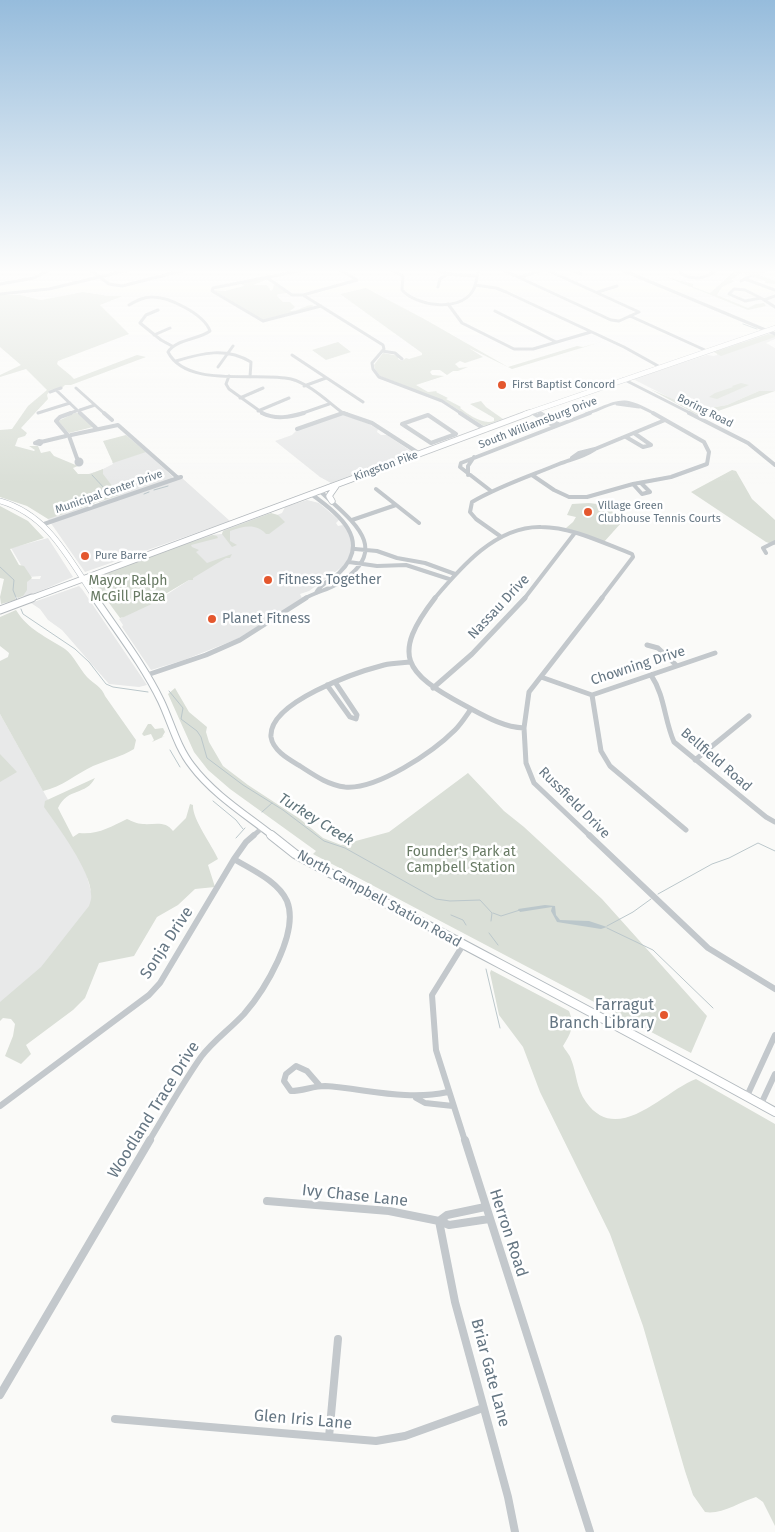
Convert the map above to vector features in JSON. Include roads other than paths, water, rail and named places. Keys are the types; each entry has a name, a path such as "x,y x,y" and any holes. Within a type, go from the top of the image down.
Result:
{"main road":[{"name":"Kingston Pike","path":"0,610 622,379 736,341"},
{"path":"332,501 330,494 337,485"},
{"path":"0,501 27,511 44,524"},
{"name":"North Campbell Station Road","path":"44,524 147,675 185,757 207,784 295,854 463,945 632,1033 775,1112"}],"street":[{"path":"165,341 172,346"},
{"path":"186,341 172,346 168,354 176,362 194,373 291,379 304,385 343,413"},
{"path":"377,341 383,345 382,351 372,363 373,369 379,377 442,401 486,430"},
{"path":"499,341 514,349 527,350 556,342"},
{"path":"609,341 660,367"},
{"path":"686,341 707,351"},
{"path":"218,367 233,346"},
{"path":"382,351 395,353 402,358"},
{"path":"176,362 200,354 227,353 240,355 250,362 252,367 250,377"},
{"path":"292,355 364,402"},
{"path":"229,376 226,382 228,388 258,412 269,417 286,418 329,404"},
{"path":"304,385 325,378"},
{"name":"Boring Road","path":"622,379 748,443 775,465"},
{"path":"304,385 343,413 372,423 420,454"},
{"path":"50,392 61,388"},
{"path":"76,388 112,420"},
{"path":"240,398 262,388"},
{"path":"56,390 96,428"},
{"path":"258,412 289,398"},
{"path":"38,413 70,403"},
{"name":"South Williamsburg Drive","path":"468,475 460,467 461,463 474,457 608,406 625,404 644,408 704,442 708,448 709,455 706,464 672,477 641,483"},
{"path":"78,461 68,435 56,421 60,417 95,405"},
{"path":"534,412 558,424"},
{"path":"534,412 554,426"},
{"path":"297,430 343,413"},
{"path":"430,443 456,434 428,415 402,424 437,448"},
{"path":"500,536 476,519 470,512 472,502 491,491 567,461 584,457 596,449 665,420"},
{"name":"Municipal Center Drive","path":"44,524 179,478 119,426 114,424 96,428"},
{"path":"42,442 96,428"},
{"path":"626,437 643,447 651,445 634,433"},
{"name":"South Williamsburg Drive","path":"468,475 468,466 474,457"},
{"path":"468,475 491,491"},
{"path":"532,475 554,490 569,497 587,497 633,484 641,483 650,492 642,494 633,484"},
{"path":"376,489 419,523"},
{"path":"147,675 237,642 316,593 327,590 341,582 360,564 365,550 361,531 352,520 320,491"},
{"path":"311,494 343,522 352,533 355,549 349,562 338,574 320,586 316,593"},
{"path":"343,522 396,505"},
{"path":"524,728 516,729 471,709 433,688 416,672 411,662 408,642 411,632 450,579 500,536 530,526 547,526 574,534"},
{"name":"Russfield Drive","path":"574,534 632,554 633,557 529,692 524,728 528,774 534,783 708,948 775,989"},
{"name":"Nassau Drive","path":"433,688 448,677 518,606 545,574 574,534"},
{"path":"766,553 763,548 775,542"},
{"path":"355,549 384,553 425,563 455,574"},
{"path":"388,565 391,556"},
{"path":"349,562 377,566 397,564 419,568 450,579"},
{"path":"647,645 658,648 676,665"},
{"name":"Chowning Drive","path":"540,677 592,695 715,653"},
{"path":"411,662 385,665 327,685 286,710 277,720 271,735 277,749 328,783 347,787 363,787 377,782 425,753 454,730 471,709"},
{"name":"Bellfield Road","path":"651,675 660,686 664,698 669,733 674,742 766,817 775,822"},
{"path":"327,685 350,717 356,720 357,715 335,682"},
{"path":"592,695 601,751 610,766 686,830"},
{"path":"695,760 749,716"},
{"name":"Sonja Drive","path":"0,1106 150,995 160,983 234,859 246,842 262,828"},
{"name":"Woodland Trace Drive","path":"0,1396 184,1082 203,1054 246,1012 283,947 290,929 290,914 282,893 234,859"},
{"name":"Herron Road","path":"463,945 432,994 436,1050 590,1532"},
{"path":"747,1096 775,1035"},
{"path":"320,1086 311,1073 303,1067 296,1066 286,1074 284,1081 292,1091 304,1091 320,1086 416,1098 433,1104 453,1106"},
{"path":"761,1104 775,1074"},
{"path":"416,1098 436,1096 448,1092"},
{"name":"Ivy Chase Lane","path":"267,1201 388,1211 439,1221 449,1226 489,1219"},
{"path":"439,1221 447,1214 485,1207"},
{"name":"Briar Gate Lane","path":"439,1221 455,1302 508,1497 515,1532"},
{"path":"329,1437 338,1339"},
{"name":"Glen Iris Lane","path":"115,1418 376,1441 405,1436 483,1408"}],"waterway":[{"path":"92,475 105,489"},
{"path":"154,490 168,486"},
{"path":"144,494 149,492"},
{"name":"Turkey Creek","path":"0,567 14,580 13,590 17,600"},
{"name":"Turkey Creek","path":"21,609 23,614 75,649 89,662 106,684 113,687 148,692"},
{"name":"Turkey Creek","path":"169,691 183,708 181,719 197,731 201,737 207,758 243,785 272,803"},
{"path":"170,750 180,767"},
{"path":"213,801 236,820 243,829"},
{"path":"262,812 272,803"},
{"name":"Turkey Creek","path":"272,803 324,841 345,848 436,899 450,901 480,900 492,913 491,921"},
{"path":"236,838 245,828"},
{"path":"658,894 712,864 729,858 758,843 775,851"},
{"path":"607,926 633,912 651,899"},
{"name":"Turkey Creek","path":"493,913 501,916 520,910"},
{"path":"451,915 463,920 466,925"},
{"name":"Turkey Creek","path":"607,928 653,950 713,1008"},
{"name":"Turkey Creek","path":"489,933 498,945"},
{"name":"Turkey Creek","path":"486,969 500,1028"}],"place":[{"name":"First Baptist Concord","path":"502,385"},
{"name":"Village Green Clubhouse Tennis Courts","path":"588,512"},
{"name":"Pure Barre","path":"85,556"},
{"name":"Fitness Together","path":"268,580"},
{"name":"Planet Fitness","path":"212,619"},
{"name":"Farragut Branch Library","path":"664,1015"}],"park label":[{"name":"Mayor Ralph McGill Plaza","path":"128,590"},
{"name":"Founder's Park at Campbell Station","path":"461,860"}]}
